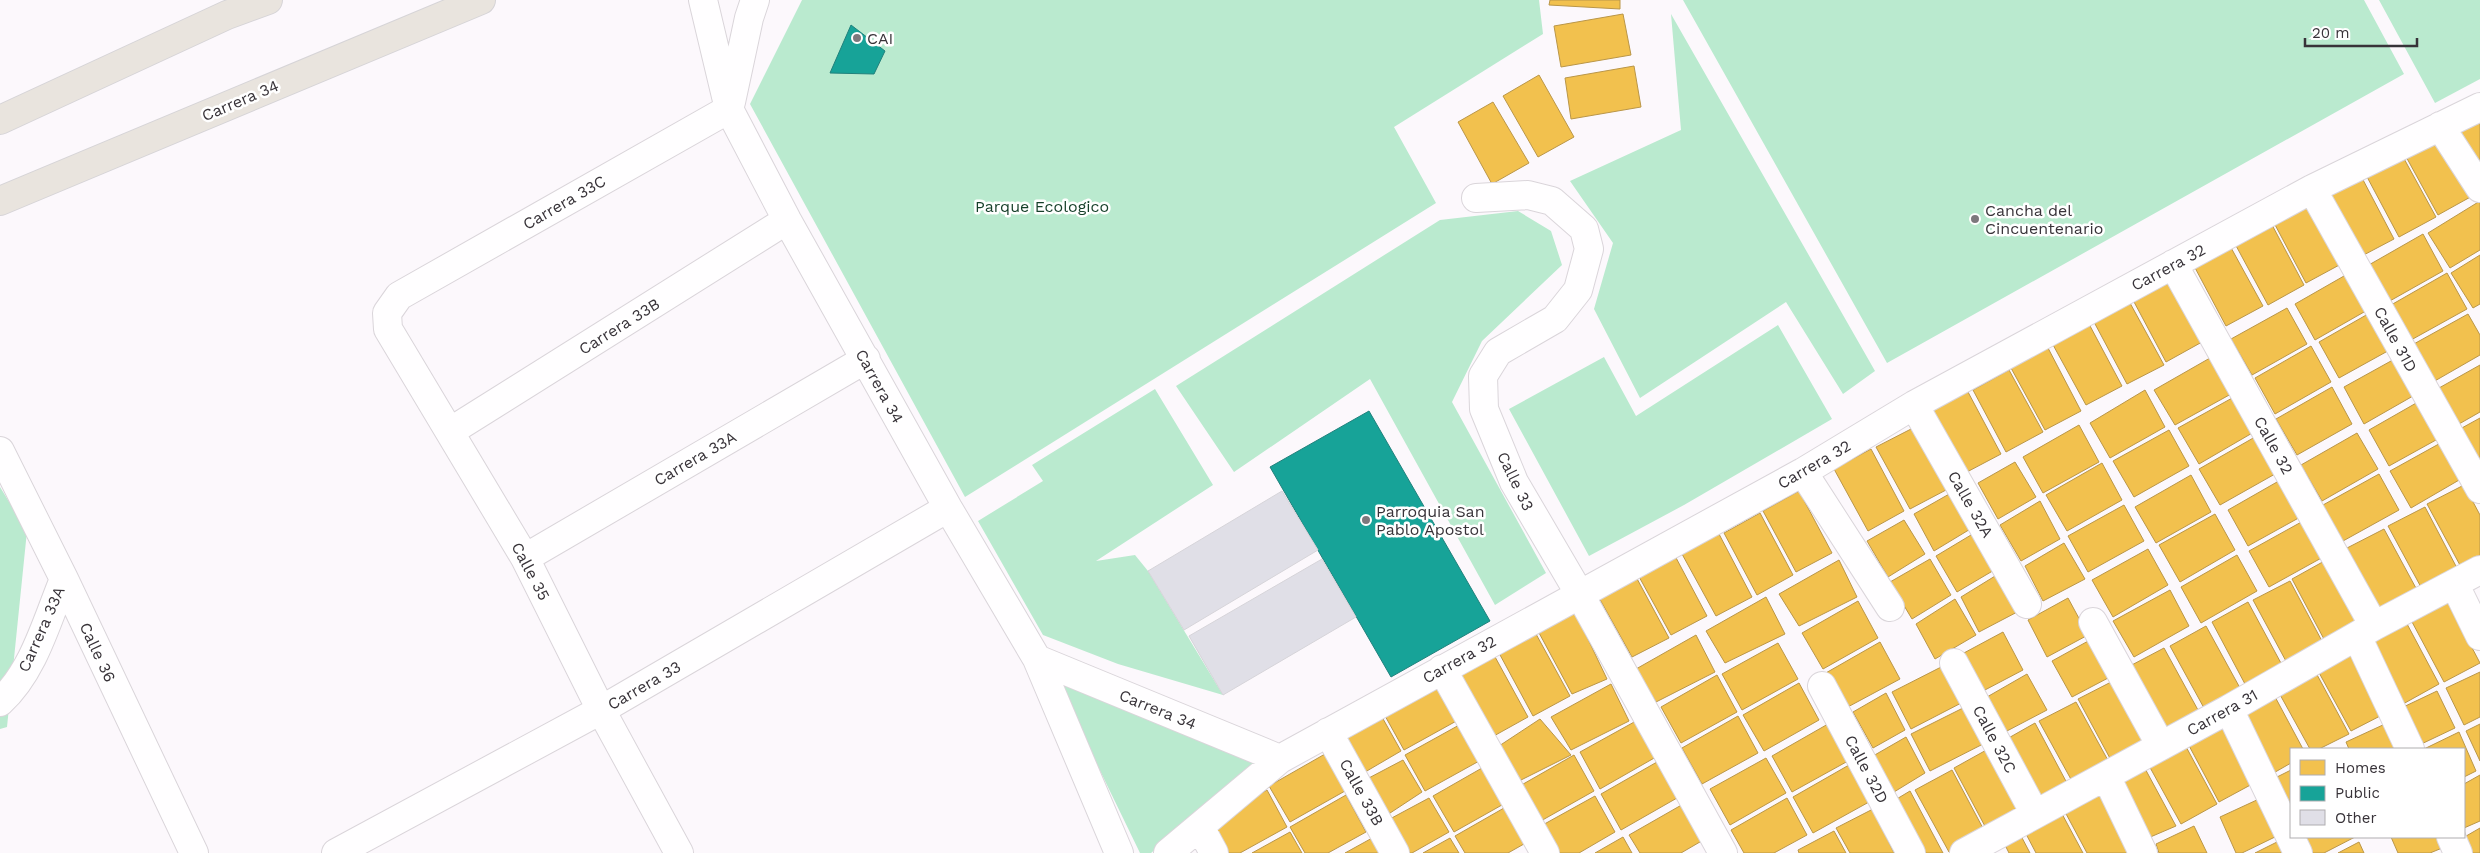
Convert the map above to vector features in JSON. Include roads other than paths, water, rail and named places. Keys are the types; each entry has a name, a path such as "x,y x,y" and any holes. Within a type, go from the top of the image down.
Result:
{"main road":[{"path":"0,120 224,8 268,0"},
{"name":"Carrera 34","path":"0,201 481,0"}],"street":[{"name":"Carrera 34","path":"703,0 729,109 787,220 948,508 1036,659 1119,853"},
{"path":"729,109 749,18 755,0"},
{"name":"Carrera 32","path":"1168,853 1280,759 1802,472 1914,405 2312,189 2480,107"},
{"name":"Carrera 33C","path":"400,296 729,109"},
{"path":"2440,126 2480,188"},
{"name":"Calle 31D","path":"2312,189 2480,489"},
{"name":"Calle 33","path":"1476,198 1528,194 1552,200 1584,229 1589,249 1578,290 1555,319 1498,352 1483,376 1484,409 1514,482 1579,593 1724,853"},
{"name":"Carrera 33B","path":"451,431 787,220"},
{"name":"Calle 32","path":"2174,264 2365,631 2410,748"},
{"name":"Calle 35","path":"400,296 388,313 388,329 451,431 525,558 601,710 679,853"},
{"name":"Carrera 33A","path":"525,558 866,359"},
{"name":"Calle 32A","path":"1914,405 2028,604"},
{"name":"Calle 36","path":"0,451 64,579 194,853"},
{"path":"1802,472 1890,607"},
{"name":"Carrera 33","path":"336,853 601,710 948,508"},
{"name":"Carrera 31","path":"1964,853 1996,845 2035,814 2229,709 2365,631 2455,585 2480,570"},
{"name":"Carrera 33A","path":"0,702 11,692 33,654 64,579"},
{"path":"2455,585 2480,636"},
{"path":"2093,622 2161,746"},
{"name":"Carrera 34","path":"1036,659 1280,759"},
{"name":"Calle 32C","path":"1954,663 2035,814"},
{"path":"1442,669 1545,853"},
{"name":"Calle 32D","path":"1822,686 1912,853"},
{"path":"2229,709 2290,836"},
{"name":"Calle 33B","path":"1328,732 1395,853"},
{"path":"2106,776 2143,853"},
{"path":"1200,827 1214,853"},
{"path":"2291,838 2298,853"},
{"path":"2451,838 2458,853"}],"place":[{"name":"CAI","path":"857,38"},
{"name":"Cancha del Cincuentenario","path":"1975,219"},
{"name":"Parroquia San Pablo Apostol","path":"1366,520"}],"park label":[{"name":"Parque Ecologico","path":"1042,206"}]}
